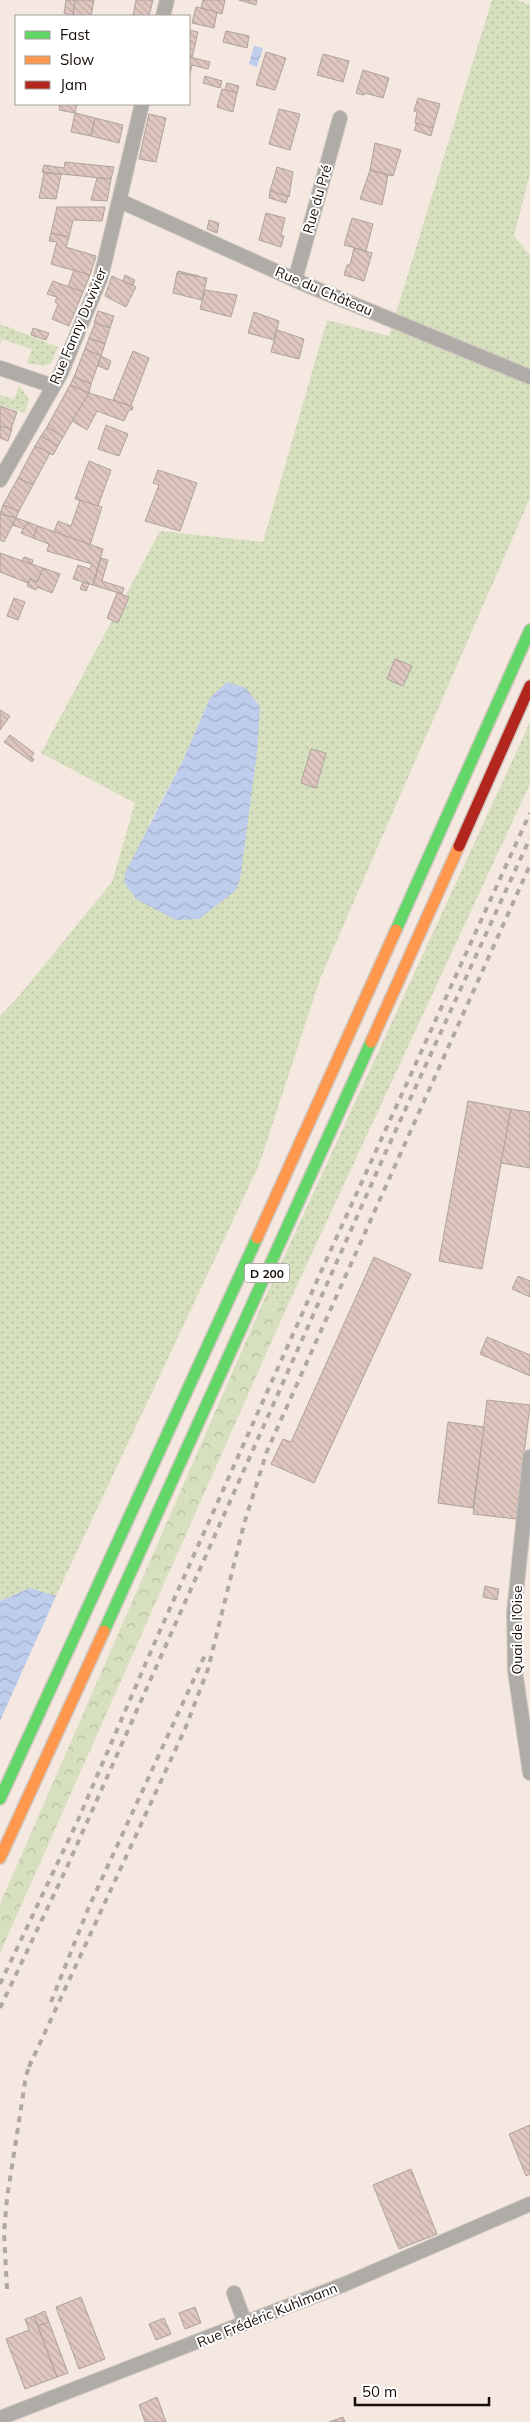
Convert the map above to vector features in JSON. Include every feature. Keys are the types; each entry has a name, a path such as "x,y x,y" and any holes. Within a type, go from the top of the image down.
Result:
{"highway":[{"name":"D 200","path":"0,1799 280,1188 530,630"},
{"name":"D 200","path":"0,1858 326,1144 530,686"}],"street":[{"path":"163,15 167,0"},
{"name":"Rue Fanny Duvivier","path":"0,480 53,386 101,277 142,105"},
{"name":"Rue du Pré","path":"295,280 340,118"},
{"name":"Rue du Château","path":"120,201 295,280 530,377"},
{"path":"0,368 53,386"},
{"name":"Quai de l'Oise","path":"530,1457 514,1613 515,1671 530,1773"},
{"name":"Rue Frédéric Kuhlmann","path":"0,2418 372,2273 530,2204"},
{"path":"234,2293 245,2324"}],"green space":[{"path":"492,0 517,0 530,5 530,174 514,236 530,255 530,498 320,979 259,1165 56,1596 30,1588 0,1601 0,1016 19,996 112,882 135,803 41,753 160,531 263,542 327,320 389,336","holes":["210,698 136,899 149,824 183,760"]},
{"path":"0,324 58,347 51,363 44,366 27,363 32,349 2,339 0,345"},
{"path":"19,386 29,399 25,413 0,405 0,395 14,399"},
{"path":"530,722 530,784 286,1309 265,1298"},
{"path":"265,1298 286,1309 0,1953 0,1904"}],"water":[{"path":"254,46 263,48 257,67 249,64"},
{"path":"227,682 246,688 260,707 257,753 240,880 235,891 199,919 176,920 136,899 124,882 125,873 183,760 210,698"},
{"path":"30,1588 56,1596 0,1721 0,1601"}],"building":[{"path":"66,0 75,0 73,15 64,13"},
{"path":"75,0 94,0 91,15 73,15"},
{"path":"136,0 153,0 149,15 133,15"},
{"path":"203,0 225,0 222,14 201,8"},
{"path":"239,0 257,0 256,5"},
{"path":"196,7 217,12 214,28 192,23"},
{"path":"190,30 198,32 192,58 190,57"},
{"path":"226,31 249,36 247,48 223,42"},
{"path":"266,52 286,58 275,90 256,85"},
{"path":"323,54 349,61 343,82 317,75"},
{"path":"190,57 210,62 208,69 192,65 190,73"},
{"path":"363,70 389,78 383,98 365,93 364,95 356,93"},
{"path":"205,76 222,81 220,88 203,83"},
{"path":"227,83 239,86 237,93 225,90"},
{"path":"222,89 237,93 233,112 217,107"},
{"path":"418,98 440,104 433,128 415,123 417,112 414,111"},
{"path":"60,105 77,105 75,113 59,110"},
{"path":"279,109 300,114 290,150 269,144"},
{"path":"75,113 95,118 91,136 71,132"},
{"path":"149,114 166,118 156,162 139,159"},
{"path":"95,118 123,125 119,143 91,136"},
{"path":"417,123 433,128 431,136 414,130"},
{"path":"375,143 401,150 393,176 370,170"},
{"path":"65,162 114,167 111,179 42,172 44,165 64,168"},
{"path":"277,167 293,172 289,197 270,191"},
{"path":"370,170 388,175 382,205 360,199"},
{"path":"44,173 61,174 56,199 39,198"},
{"path":"97,178 111,179 107,201 91,200"},
{"path":"270,191 288,196 286,203 269,198"},
{"path":"57,207 105,207 102,221 73,220 69,237 51,233"},
{"path":"266,213 285,218 281,235 284,236 281,247 259,240"},
{"path":"352,218 373,224 366,251 344,245"},
{"path":"209,220 219,223 217,233 207,229"},
{"path":"51,233 69,237 66,247 96,256 90,275 51,264 57,242 49,241"},
{"path":"354,248 372,253 364,281 344,275 347,265 350,265"},
{"path":"74,270 90,275 83,292 68,287"},
{"path":"178,271 199,276 199,279 177,273"},
{"path":"177,273 207,278 202,300 173,293"},
{"path":"125,275 135,280 133,285 123,281"},
{"path":"112,276 136,287 126,307 105,296"},
{"path":"53,281 83,292 69,326 52,319 58,304 55,302 57,297 47,294"},
{"path":"205,290 237,295 231,317 200,309"},
{"path":"98,311 114,316 110,328 94,323"},
{"path":"254,312 279,321 274,340 248,333"},
{"path":"95,323 110,328 105,344 89,338"},
{"path":"33,328 49,333 46,340 31,335"},
{"path":"277,330 304,339 299,359 271,352"},
{"path":"89,338 105,344 101,356 85,349"},
{"path":"85,349 101,356 91,384 74,377"},
{"path":"133,351 149,358 131,406 113,400"},
{"path":"101,356 111,361 108,370 98,366"},
{"path":"74,377 91,384 89,393 70,385"},
{"path":"70,385 89,393 63,437 47,427"},
{"path":"89,393 131,406 133,407 132,410 129,410 124,421 97,411 87,430 72,421"},
{"path":"0,406 17,412 11,429 0,426"},
{"path":"106,425 128,434 119,456 98,449"},
{"path":"0,426 12,429 8,441 0,438"},
{"path":"47,427 63,437 58,446 41,436"},
{"path":"41,436 58,446 53,455 35,446"},
{"path":"35,446 50,453 33,485 18,478"},
{"path":"89,461 111,470 98,506 75,499"},
{"path":"158,470 197,483 180,531 145,521 159,485 153,483"},
{"path":"18,478 33,485 19,511 3,505"},
{"path":"80,500 102,507 90,545 54,532 58,521 71,526"},
{"path":"3,505 19,511 16,518 0,514"},
{"path":"0,514 16,518 4,542 0,540"},
{"path":"16,518 28,522 24,529 12,525"},
{"path":"28,522 38,526 33,538 21,533"},
{"path":"38,526 103,549 93,585 73,579 78,565 90,569 92,564 47,551 49,544 33,538"},
{"path":"0,553 43,568 37,582 30,579 28,583 0,572"},
{"path":"24,557 33,560 32,564 22,561"},
{"path":"101,558 108,560 102,581 124,588 122,594 93,585"},
{"path":"43,568 60,574 52,593 37,587 36,590 27,586 30,579 37,582"},
{"path":"83,582 89,584 86,591 80,589"},
{"path":"117,593 129,597 118,623 107,618"},
{"path":"14,598 25,602 18,620 7,616"},
{"path":"395,659 412,666 403,686 387,679"},
{"path":"0,710 10,716 0,730"},
{"path":"10,735 34,753 31,757 34,759 32,762 4,742"},
{"path":"311,749 326,753 316,788 301,783"},
{"path":"468,1101 511,1109 482,1269 439,1261"},
{"path":"511,1109 530,1112 530,1168 501,1163"},
{"path":"374,1257 411,1274 314,1483 271,1464 283,1439 291,1442"},
{"path":"518,1276 530,1281 530,1297 512,1289"},
{"path":"487,1337 530,1355 530,1376 480,1354"},
{"path":"487,1400 530,1405 516,1519 473,1514"},
{"path":"448,1422 484,1427 473,1508 438,1503"},
{"path":"485,1586 499,1589 497,1600 483,1597"},
{"path":"530,2125 530,2174 526,2176 509,2134"},
{"path":"411,2169 437,2234 399,2249 373,2185"},
{"path":"81,2297 105,2359 79,2369 56,2307"},
{"path":"195,2307 201,2323 185,2329 179,2313"},
{"path":"45,2311 49,2322 38,2326 34,2316"},
{"path":"34,2316 57,2377 25,2389 6,2339 29,2330 25,2319"},
{"path":"164,2318 171,2334 156,2340 149,2324"},
{"path":"49,2322 68,2373 57,2377 38,2326"},
{"path":"157,2397 166,2422 145,2422 139,2405"},
{"path":"343,2417 345,2422 329,2422"}],"railway":[{"path":"0,1984 78,1820 158,1635 329,1254 530,813"},
{"path":"0,2008 67,1867 384,1156 530,838"},
{"path":"29,2067 185,1729 208,1669 244,1524 267,1451 530,865"},
{"path":"51,2002 88,1909 205,1655"},
{"path":"7,2289 4,2233 7,2198 26,2076 31,2061"}],"traffic: fast":[{"path":"396,930 530,630"},
{"path":"104,1631 371,1042"},
{"path":"0,1799 257,1238"}],"traffic: slow":[{"path":"371,1042 459,846"},
{"path":"257,1238 396,930"},
{"path":"0,1858 104,1631"}],"traffic: jam":[{"path":"459,846 530,686"}]}
